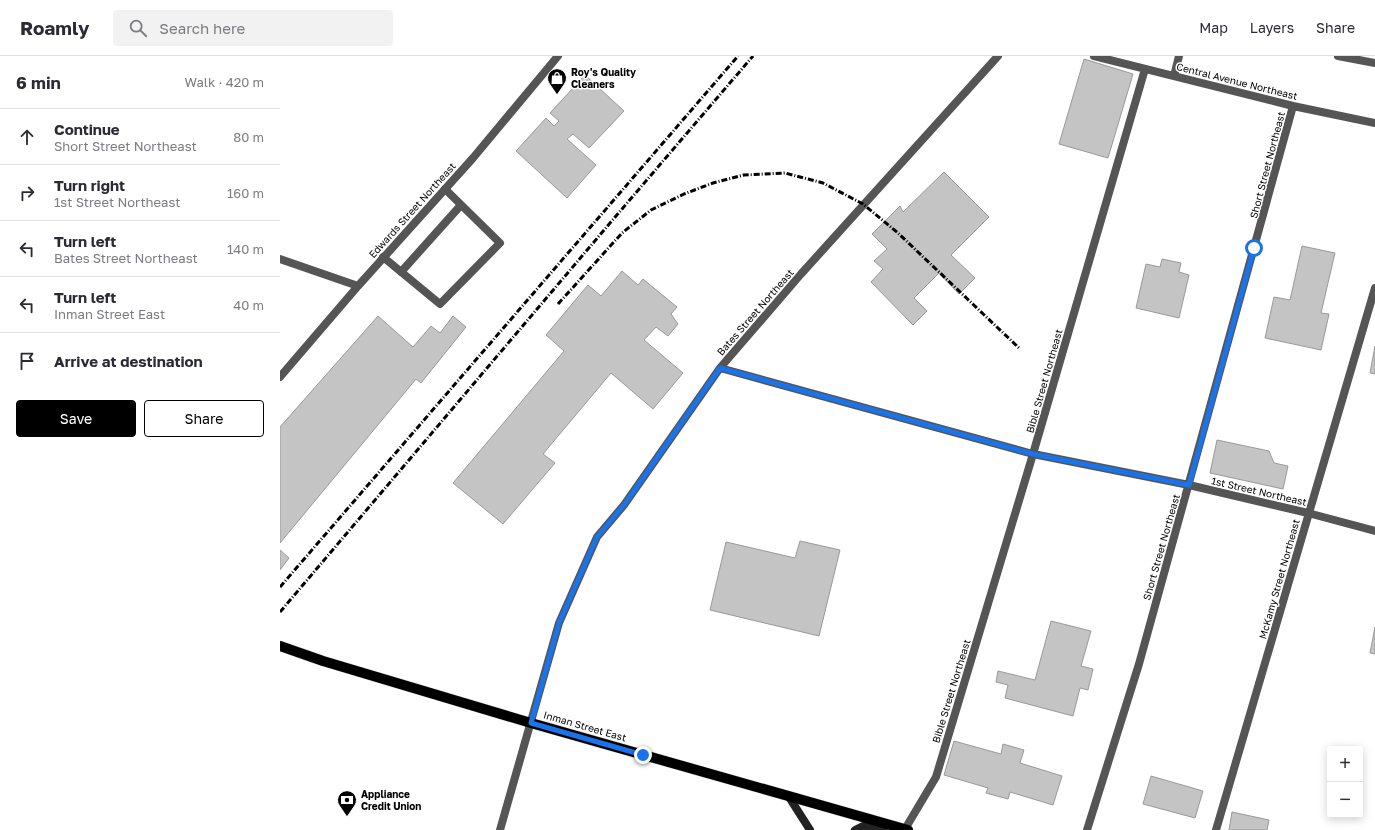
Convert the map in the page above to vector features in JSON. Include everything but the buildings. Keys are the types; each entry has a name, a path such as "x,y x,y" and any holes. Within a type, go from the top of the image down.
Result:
{"main road":[{"name":"Inman Street East","path":"280,646 323,662 906,830"},
{"path":"789,797 810,830"},
{"path":"855,830 863,826 892,826"}],"street":[{"name":"Edwards Street Northeast","path":"280,377 383,257 473,158 558,56"},
{"name":"Bates Street Northeast","path":"500,830 559,623 597,537 624,505 720,368 801,274 998,56"},
{"name":"Central Avenue Northeast","path":"1094,56 1293,106 1375,123"},
{"path":"1174,76 1179,56"},
{"path":"1338,56 1375,63"},
{"name":"Bible Street Northeast","path":"906,830 936,777 1033,454 1145,69"},
{"name":"Short Street Northeast","path":"1088,830 1139,664 1293,106"},
{"path":"383,257 440,304 500,243 445,189"},
{"path":"401,272 461,205"},
{"path":"280,259 358,286"},
{"name":"McKamy Street Northeast","path":"1216,830 1375,288"},
{"name":"1st Street Northeast","path":"720,368 1033,454 1189,485 1308,513 1375,531"}],"railway":[{"path":"280,587 738,56"},
{"path":"280,612 753,56"},
{"path":"558,304 622,233 651,210 684,194 713,183 744,175 785,173 823,183 863,204 898,233 1019,348"}],"place":[{"name":"Roy's Quality Cleaners","path":"557,95"},
{"name":"Appliance Credit Union","path":"347,817"}],"route":[{"path":"643,755 531,723 559,623 597,537 624,505 720,368 1033,454 1189,485 1254,248"}]}
